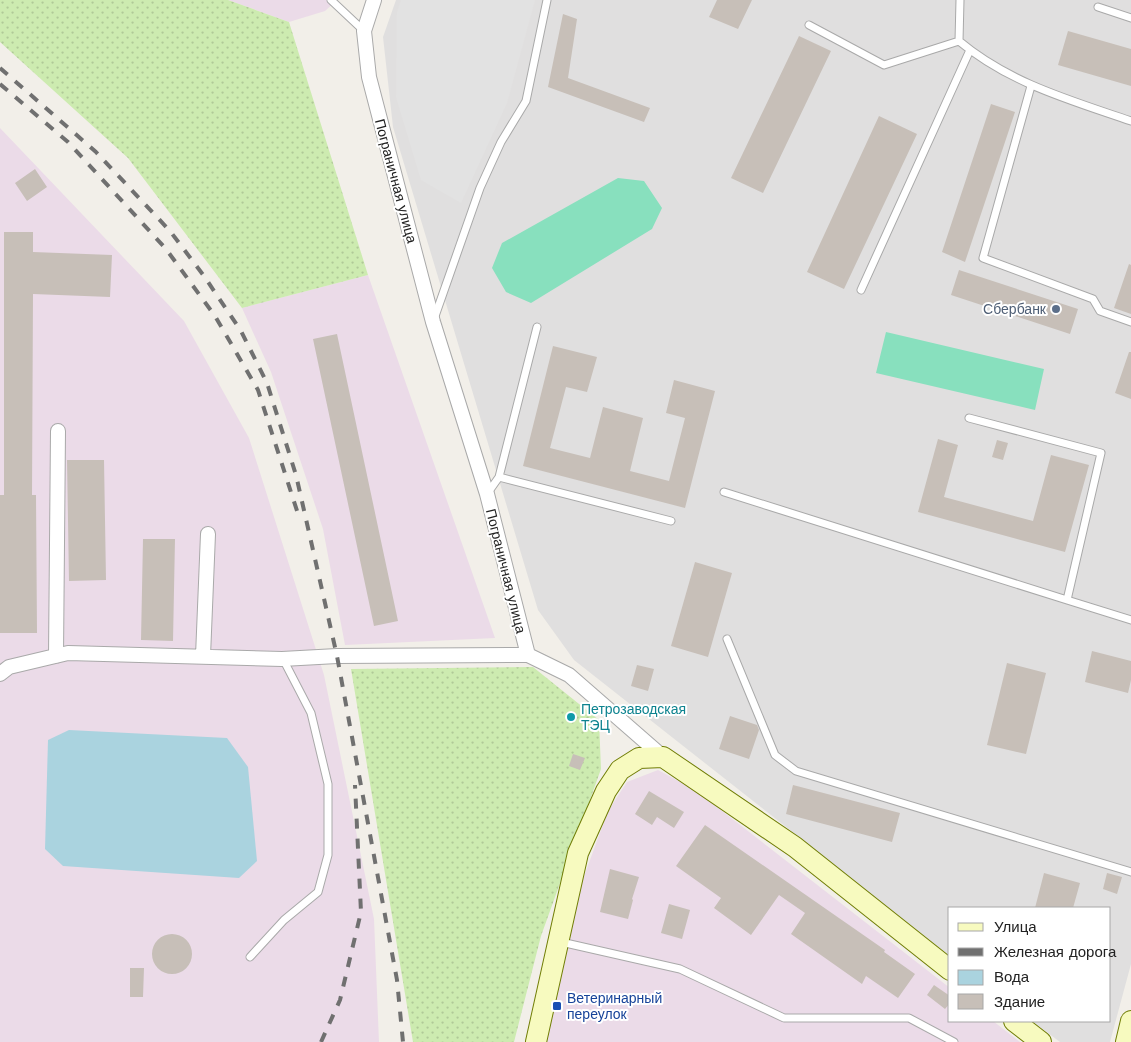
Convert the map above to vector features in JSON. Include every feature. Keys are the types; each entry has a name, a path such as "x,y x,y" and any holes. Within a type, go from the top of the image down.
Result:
{"main road":[{"path":"536,1042 578,853 606,791 620,770 639,758 663,758 794,847 948,968"},
{"path":"1126,1042 1131,1021"},
{"path":"1015,1022 1041,1042"}],"street":[{"name":"Пограничная улица","path":"374,0 364,31 369,77 433,322 487,494 528,655"},
{"path":"56,656 58,431"},
{"path":"203,656 208,534"},
{"path":"0,674 9,667 68,653 282,659 337,656 528,655 569,675 663,758"}],"lane":[{"path":"331,0 364,31"},
{"path":"433,322 480,188 501,142 526,101 547,0"},
{"path":"959,41 960,0"},
{"path":"1098,8 1131,18"},
{"path":"809,26 884,65 959,41"},
{"path":"959,41 970,50 1031,86 1131,121"},
{"path":"861,290 970,50"},
{"path":"1031,86 983,258 1093,299 1100,310 1131,322"},
{"path":"487,494 498,476 537,327"},
{"path":"969,418 1102,453 1067,600"},
{"path":"498,476 671,521"},
{"path":"724,492 1131,620"},
{"path":"727,640 775,755 796,770 1131,872"},
{"path":"250,957 284,920 318,892 328,855 328,784 311,713 282,659"},
{"path":"558,941 680,969 784,1018 908,1018 954,1042"}],"shaded area":[{"path":"228,0 337,0 325,11 289,22"},
{"path":"396,0 1131,0 1131,964 1110,1042 1060,1042 1033,1022 1111,1022 1111,907 948,907 948,954 574,660 538,610 393,127 383,37"},
{"path":"401,0 535,0 507,103 461,203 421,180 396,97 397,12"},
{"path":"0,128 184,321 249,438 324,675 374,919 379,1042 0,1042"},
{"path":"368,275 495,638 345,645 323,529 271,372 242,308"},
{"path":"658,770 695,790 948,986 948,1022 994,1022 1020,1042 544,1042 579,890 608,811 627,782"}],"green space":[{"path":"0,0 228,0 289,22 368,275 242,308 128,158 0,42"},
{"path":"618,178 644,181 662,208 652,229 531,303 506,292 492,268 502,243"},
{"path":"886,332 1044,369 1035,410 876,373"},
{"path":"533,667 599,720 601,769 541,936 514,1042 413,1042 351,669"}],"water":[{"path":"69,730 227,738 248,767 257,861 239,878 63,866 45,849 48,740"}],"building":[{"path":"717,0 752,0 738,29 709,17"},
{"path":"563,14 577,19 568,78 650,108 644,122 548,87"},
{"path":"1068,31 1131,49 1131,86 1058,65"},
{"path":"799,36 831,51 763,193 731,178"},
{"path":"991,104 1015,112 965,262 942,252"},
{"path":"879,116 917,134 844,289 807,272"},
{"path":"35,169 47,187 27,201 15,183"},
{"path":"4,232 33,232 33,252 112,255 110,297 33,294 32,495 36,495 37,633 0,633 0,495 4,495"},
{"path":"1129,264 1131,265 1131,314 1114,308"},
{"path":"959,270 1078,309 1070,334 951,295"},
{"path":"337,334 398,621 374,626 313,339"},
{"path":"553,346 597,357 587,392 566,387 550,448 590,458 603,407 643,418 630,471 669,481 685,418 666,413 674,380 715,391 685,508 523,466"},
{"path":"1129,352 1131,352 1131,399 1115,393"},
{"path":"938,439 958,445 944,497 1033,521 1051,455 1089,465 1065,552 918,512"},
{"path":"997,440 1008,443 1003,460 992,457"},
{"path":"67,460 104,460 106,580 69,581"},
{"path":"143,539 175,539 173,641 141,640"},
{"path":"695,562 732,573 708,657 671,646"},
{"path":"1092,651 1131,661 1131,680 1128,693 1085,682"},
{"path":"1007,663 1046,673 1026,754 987,745"},
{"path":"637,665 654,669 648,691 631,686"},
{"path":"730,716 757,725 759,730 749,759 719,749"},
{"path":"573,754 585,758 580,770 569,766"},
{"path":"793,785 900,813 892,842 786,814"},
{"path":"649,791 684,812 674,828 657,817 652,825 635,814"},
{"path":"705,825 885,950 884,952 915,974 898,998 866,976 862,984 791,934 805,913 779,895 751,935 714,908 721,898 676,866"},
{"path":"610,869 639,877 628,919 600,912"},
{"path":"1044,873 1080,883 1073,907 1035,907"},
{"path":"1107,873 1122,877 1117,894 1103,889"},
{"path":"669,904 690,910 682,939 661,933"},
{"path":"172,934 186,940 192,954 186,968 172,974 158,968 152,954 158,940"},
{"path":"130,968 144,968 143,997 130,997"},
{"path":"934,985 948,995 948,1005 945,1009 927,995"}],"railway":[{"path":"0,68 96,152 170,231 204,276 241,331 267,383 296,475 337,656 397,980 403,1042"},
{"path":"0,84 68,142 166,249 215,316 258,390 300,520"},
{"path":"321,1042 340,1000 361,912 355,785"}],"place":[{"name":"Сбербанк","path":"1056,309"},
{"name":"Петрозаводская ТЭЦ","path":"571,717"},
{"name":"Ветеринарный переулок","path":"557,1006"}]}
